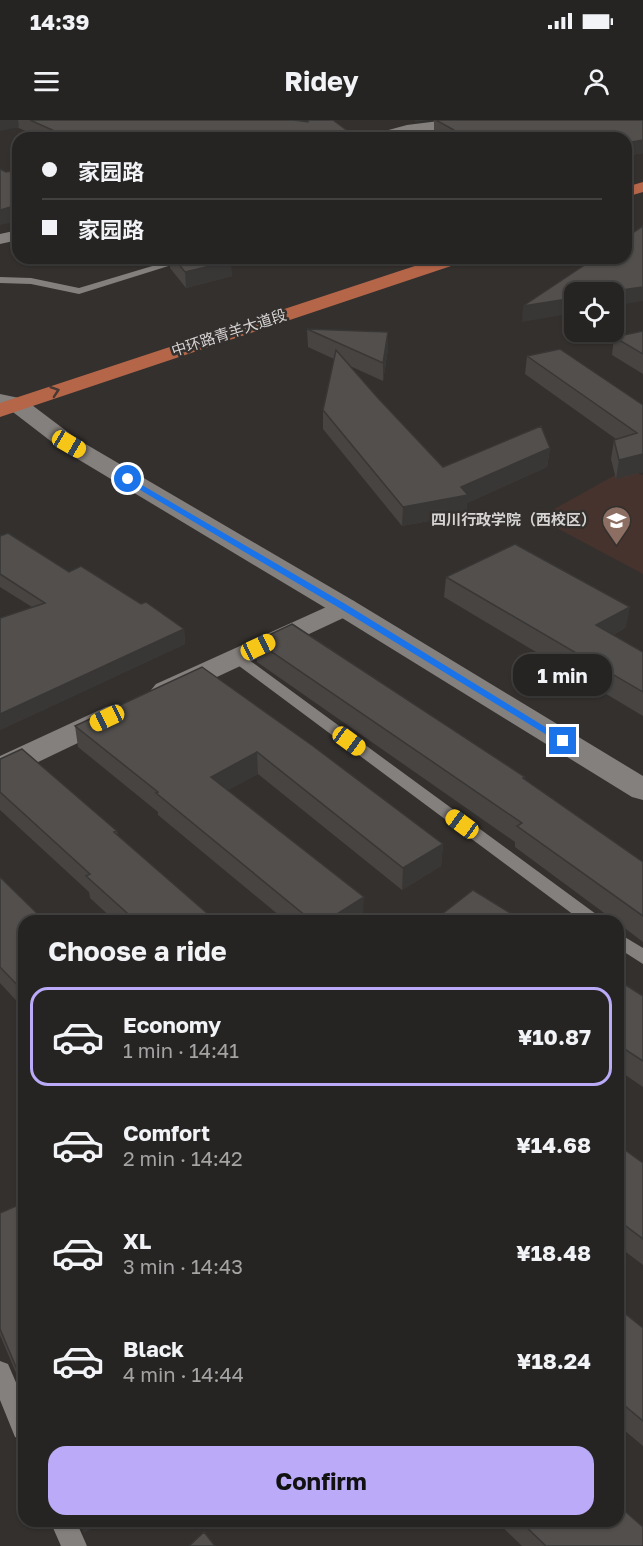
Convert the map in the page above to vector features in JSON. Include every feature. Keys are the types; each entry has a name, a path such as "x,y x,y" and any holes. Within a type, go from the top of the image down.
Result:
{"main road":[{"name":"中环路青羊大道段","path":"8,393 403,264"},
{"name":"中环路青羊大道段","path":"8,393 437,264"}],"street":[{"path":"396,132 485,120"},
{"path":"8,393 69,444 344,607 643,790"},
{"path":"0,768 344,607"}],"lane":[{"path":"0,280 31,281 79,291 169,264"},
{"path":"236,657 586,915"},
{"path":"624,943 643,957"},
{"path":"0,1372 18,1415"},
{"path":"66,1527 74,1546"}],"shaded area":[{"name":"四川行政学院（西校区）","path":"626,469 643,475 643,574 538,518"}],"building":[{"path":"30,120 294,120 308,122 308,120 333,120 349,132 305,131 57,132"},
{"path":"436,120 643,120 643,140 632,142 632,132 457,132"},
{"path":"0,169 6,172 12,171 12,207 0,210"},
{"path":"643,226 643,287 624,290 624,282 564,282 564,300 523,306 586,264 632,264 632,233"},
{"path":"179,264 218,264 185,272"},
{"path":"307,329 388,332 383,363"},
{"path":"643,331 643,354 623,342 624,335"},
{"path":"560,349 643,405 643,454 619,460 614,440 637,433 527,356"},
{"path":"336,350 443,467 541,426 550,448 461,487 468,495 403,507 323,410"},
{"path":"8,533 69,572 81,566 141,604 146,602 184,629 0,714 0,618 45,603 0,574 0,536"},
{"path":"515,544 630,607 596,625 643,652 643,692 446,577"},
{"path":"292,624 525,777 523,778 643,862 643,916 517,826 522,823 256,641"},
{"path":"202,667 313,746 443,844 403,868 257,752 211,777 364,897 336,915 305,915 75,726"},
{"path":"22,749 209,915 129,915 86,876 90,874 0,792 0,759"},
{"path":"0,877 39,915 18,915 18,986 0,967"},
{"path":"473,890 513,915 441,915"},
{"path":"624,984 643,996 643,1061 624,1049"},
{"path":"624,1149 643,1163 643,1239 624,1225"},
{"path":"18,1205 18,1372 0,1329 0,1213"},
{"path":"624,1313 643,1328 643,1421 624,1405"},
{"path":"624,1510 643,1527 643,1546 546,1546 526,1527 624,1527"},
{"path":"204,1532 215,1546 189,1546"}],"place":[{"name":"四川行政学院（西校区）","path":"617,546"}],"route":[{"path":"128,479 563,741"}]}
